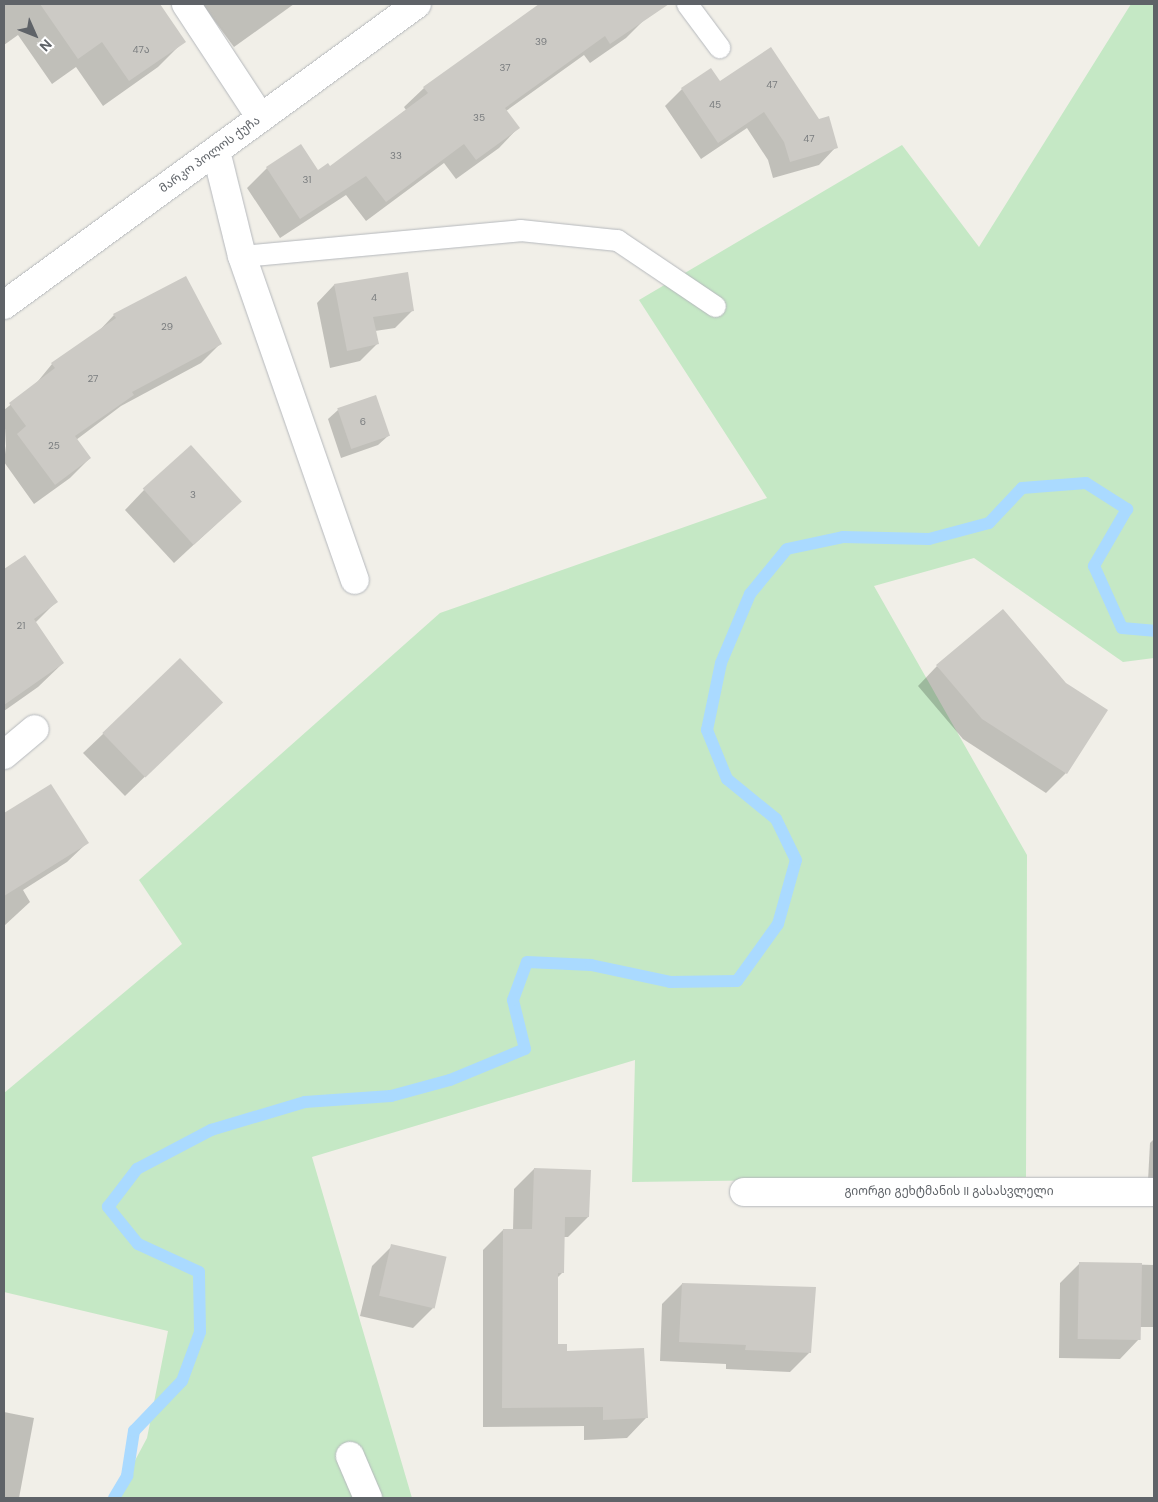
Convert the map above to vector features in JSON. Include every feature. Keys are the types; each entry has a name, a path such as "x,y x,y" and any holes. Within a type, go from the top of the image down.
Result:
{"street":[{"path":"186,4 261,118"},
{"name":"მარკო პოლოს ქუჩა","path":"4,305 417,4"},
{"path":"216,151 242,256 355,580"},
{"path":"4,755 35,729"},
{"name":"გიორგი გეხტმანის II გასასვლელი","path":"744,1192 1154,1192"},
{"path":"350,1456 368,1498"}],"lane":[{"path":"687,4 719,47"},
{"path":"242,256 520,230 617,240 714,306"}],"green space":[{"path":"1131,4 1154,4 1154,658 1123,662 974,558 874,586 1027,855 1026,1177 632,1182 635,1060 312,1157 412,1498 115,1498 147,1438 168,1331 4,1292 4,1093 182,944 139,880 440,613 767,498 639,300 902,145 979,247"}],"building":[{"path":"40,4 160,4 186,42 129,81 102,42 78,59"},
{"path":"539,4 669,4 610,44 605,36 505,108 520,128 476,160 464,144 386,202 366,176 300,219 266,167 301,144 318,170 328,163 330,166 428,93 423,87"},
{"path":"771,47 819,119 829,116 838,148 790,162 784,142 764,112 718,143 681,88 711,68 720,81"},
{"path":"408,272 414,311 373,317 379,344 347,351 334,284"},
{"path":"186,276 222,344 132,392 134,395 75,436 91,458 55,485 17,434 26,426 9,403 55,368 51,363 116,318 113,314"},
{"path":"376,395 390,436 351,449 337,408"},
{"path":"191,445 242,501 194,545 143,488"},
{"path":"25,555 58,602 34,619 64,663 4,705 4,569"},
{"path":"1003,609 1066,683 1108,710 1067,774 982,719 936,665"},
{"path":"180,658 223,703 145,778 102,733"},
{"path":"51,784 89,843 4,896 4,813"},
{"path":"534,1168 591,1170 589,1217 565,1217 564,1273 558,1273 558,1344 567,1344 567,1351 644,1348 648,1418 603,1420 603,1407 502,1408 503,1229 532,1229"},
{"path":"391,1244 447,1257 435,1308 379,1296"},
{"path":"1079,1262 1142,1263 1141,1340 1078,1339"},
{"path":"682,1283 816,1287 811,1353 745,1350 746,1345 679,1342"}],"waterway":[{"path":"114,1498 127,1476 134,1431 182,1381 200,1332 199,1272 138,1244 108,1207 137,1169 211,1130 305,1102 391,1096 450,1080 525,1049 513,1000 527,962 591,965 670,982 737,981 778,924 796,860 776,819 727,779 707,730 721,663 750,594 787,549 843,537 929,539 989,523 1022,488 1086,483 1127,509 1094,566 1122,628 1154,631"}]}
